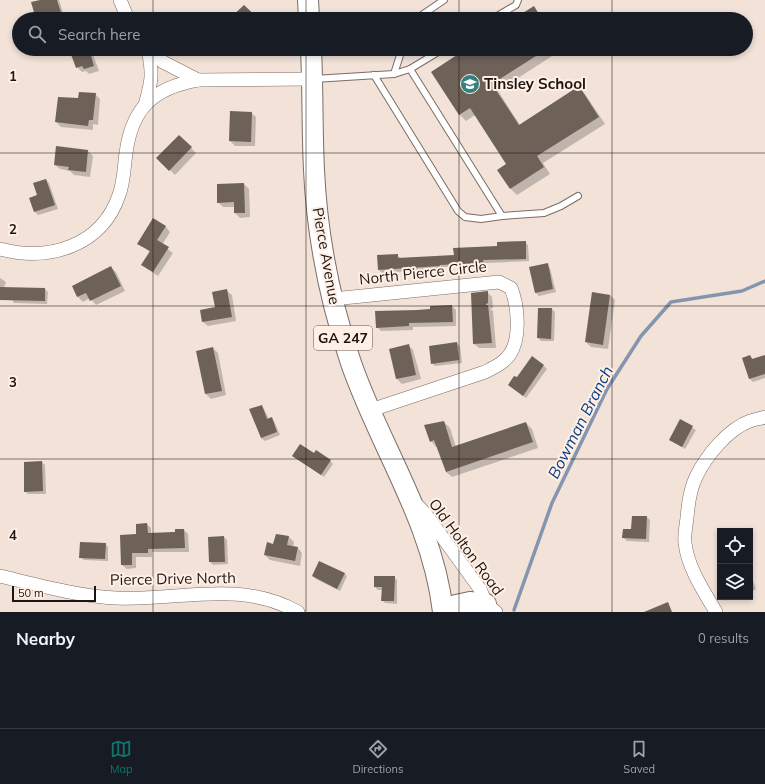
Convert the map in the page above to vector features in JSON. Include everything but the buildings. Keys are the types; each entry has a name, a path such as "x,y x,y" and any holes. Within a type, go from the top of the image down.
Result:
{"main road":[{"path":"308,0 309,12"},
{"name":"Pierce Avenue","path":"311,56 314,170 318,216 324,255 340,329 352,364 371,410 412,500 435,567 443,610"},
{"path":"443,610 470,602 491,608"}],"street":[{"path":"120,0 125,12"},
{"path":"0,249 30,254 55,252 68,248 89,237 101,226 111,212 120,193 129,134 134,120 144,105 152,81 150,56"},
{"path":"157,56 163,62 198,80"},
{"path":"144,105 158,93 172,86 198,80 312,79"},
{"name":"North Pierce Circle","path":"333,299 499,282 511,288 515,298 517,320 516,344 510,355 500,365 485,372 371,410"},
{"path":"716,612 696,578 685,542 688,506 695,478 710,454 722,440 738,427 750,421 765,417"},
{"name":"Old Holton Road","path":"412,500 425,514 480,589 491,608"},
{"name":"Pierce Drive North","path":"0,576 58,590 116,598 225,593 243,594 268,598 298,612"}],"lane":[{"path":"426,12 444,0"},
{"path":"503,12 516,4 518,0"},
{"path":"394,74 400,56"},
{"path":"312,79 394,74 410,69 431,56"},
{"path":"410,69 502,216"},
{"path":"374,75 458,211 466,217 481,219 544,213 561,206 578,196"}],"waterway":[{"name":"Bowman Branch","path":"514,610 552,503 607,389 641,336 671,302 742,291 765,281"}],"place":[{"name":"Tinsley School","path":"470,84"}]}
